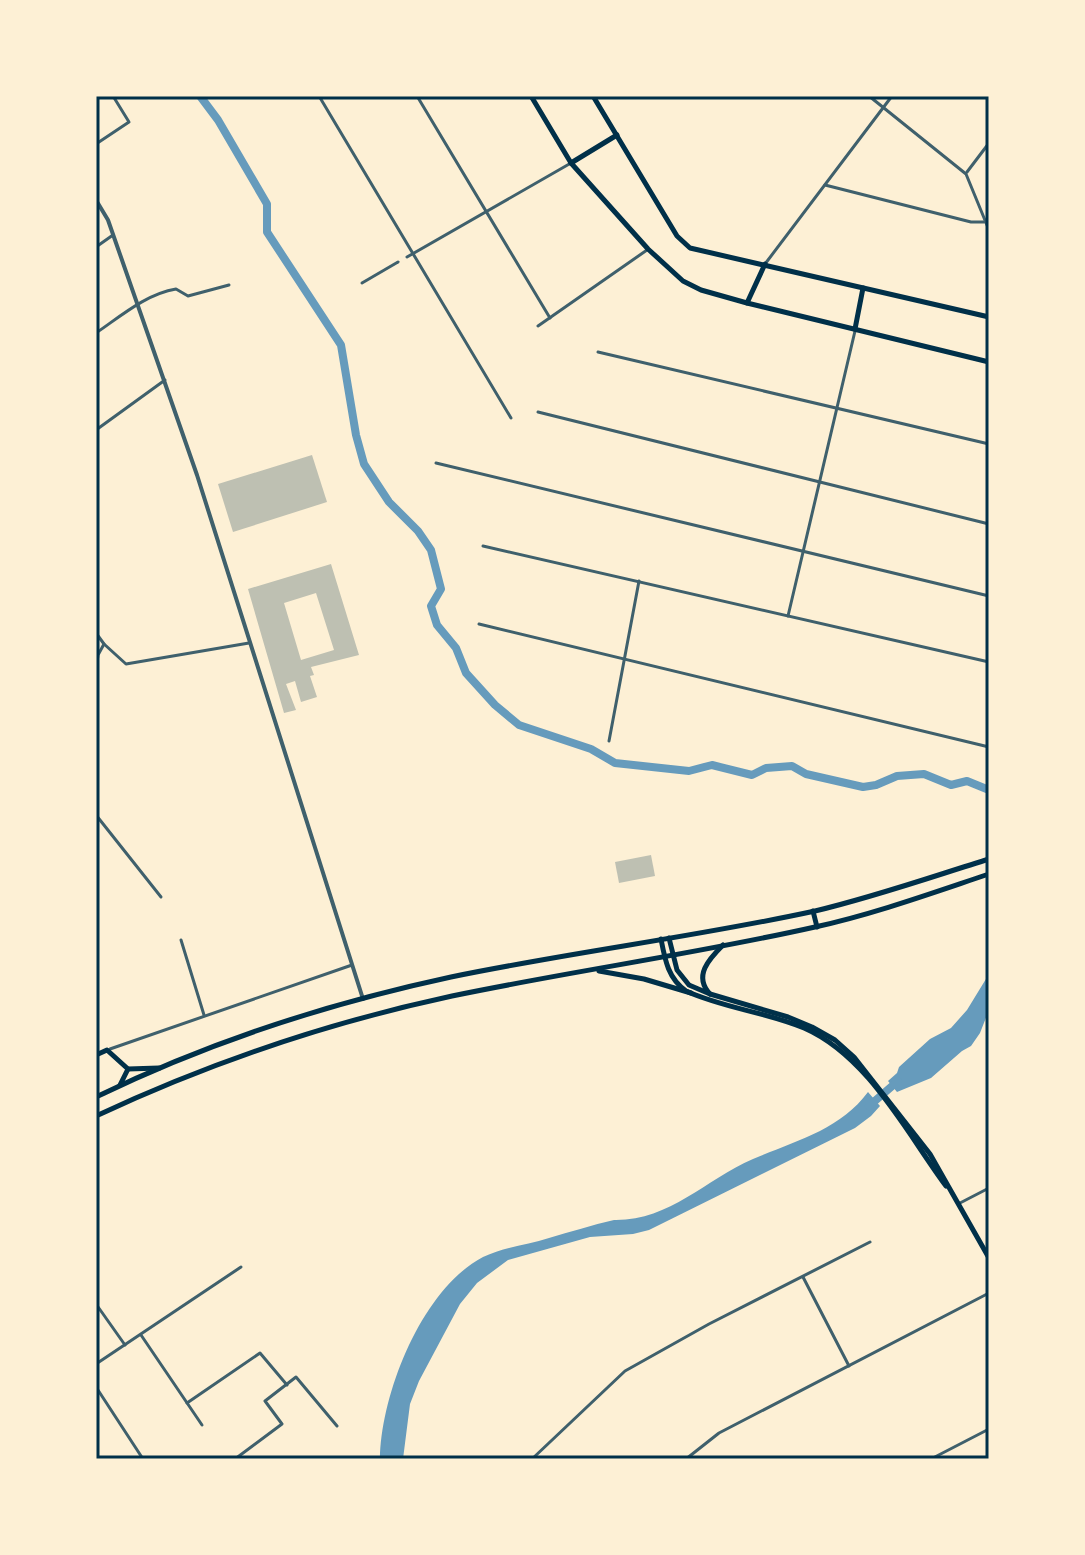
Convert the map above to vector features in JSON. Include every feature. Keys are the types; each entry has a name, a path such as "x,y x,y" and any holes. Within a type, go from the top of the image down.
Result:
{"main road":[{"path":"531,96 571,163 648,249 691,286 747,303 989,362"},
{"path":"593,96 677,236 686,245 702,252 989,317"},
{"path":"571,163 617,135"},
{"path":"747,303 765,264"},
{"path":"855,329 863,288"},
{"path":"96,1097 241,1038 363,999 469,973 813,911 874,896 989,859"},
{"path":"96,1116 194,1074 375,1016 448,997 817,927 989,874"},
{"path":"813,911 817,927"},
{"path":"669,938 677,970 685,981 710,994 812,1027 844,1048 900,1117 959,1203 989,1258"},
{"path":"661,939 664,957 674,979 691,993"},
{"path":"710,994 703,983 703,970 723,945"},
{"path":"590,970 644,979 812,1032 843,1053 870,1078"},
{"path":"96,1055 107,1050 128,1069 161,1068"},
{"path":"120,1085 128,1069"}],"street":[{"path":"96,144 129,122 113,96"},
{"path":"319,96 511,418"},
{"path":"417,96 550,318"},
{"path":"869,96 966,174 989,230"},
{"path":"765,264 892,96"},
{"path":"966,174 989,143"},
{"path":"407,257 571,163"},
{"path":"825,185 971,222 984,222"},
{"path":"96,200 108,220 165,380 363,999"},
{"path":"96,247 113,235"},
{"path":"538,326 648,249"},
{"path":"362,283 398,262"},
{"path":"96,333 137,305 166,291 176,289 188,296 229,285"},
{"path":"788,616 855,329"},
{"path":"598,352 989,444"},
{"path":"96,430 165,380"},
{"path":"538,412 989,524"},
{"path":"436,463 989,596"},
{"path":"483,546 989,662"},
{"path":"609,741 639,581"},
{"path":"479,624 989,747"},
{"path":"96,633 126,664 249,643"},
{"path":"96,670 98,655 104,644"},
{"path":"96,815 161,897"},
{"path":"181,940 204,1015"},
{"path":"107,1050 352,965"},
{"path":"959,1203 989,1188"},
{"path":"532,1459 625,1371 870,1242"},
{"path":"96,1364 241,1267"},
{"path":"802,1276 849,1366"},
{"path":"686,1459 719,1433 989,1293"},
{"path":"96,1304 125,1345"},
{"path":"141,1335 202,1425"},
{"path":"187,1403 260,1353 287,1385"},
{"path":"235,1459 282,1424 265,1401 296,1377 337,1426"},
{"path":"96,1387 143,1459"},
{"path":"931,1459 989,1429"},
{"path":"944,1452 948,1459"}],"water":[{"path":"989,974 989,1010 971,1046 931,1078 897,1092 888,1081 930,1039 951,1028 967,1010"},
{"path":"868,1092 880,1106 855,1128 649,1230 590,1237 508,1260 477,1283 460,1304 419,1381 410,1404 403,1459 380,1459 388,1404 409,1345 441,1293 461,1272 483,1257 499,1251 614,1220 634,1219 669,1207 753,1159 830,1125 857,1105"}],"building":[{"path":"312,455 327,502 233,532 218,484"},
{"path":"331,564 359,655 311,667 314,675 310,676 317,697 301,702 295,681 286,684 296,710 284,713 248,589","holes":["316,593 334,650 301,660 284,603"]},
{"path":"651,855 655,876 619,883 615,862"}],"waterway":[{"path":"200,96 218,120 267,204 267,232 341,345 364,464 389,502 418,531 431,550 441,589 431,606 437,625 456,648 466,673 495,705 519,725 591,749 615,763 689,771 712,765 752,775 766,768 792,766 806,774 863,787 897,776 924,774 951,785 967,781 989,790"},
{"path":"869,1106 898,1081"}]}
